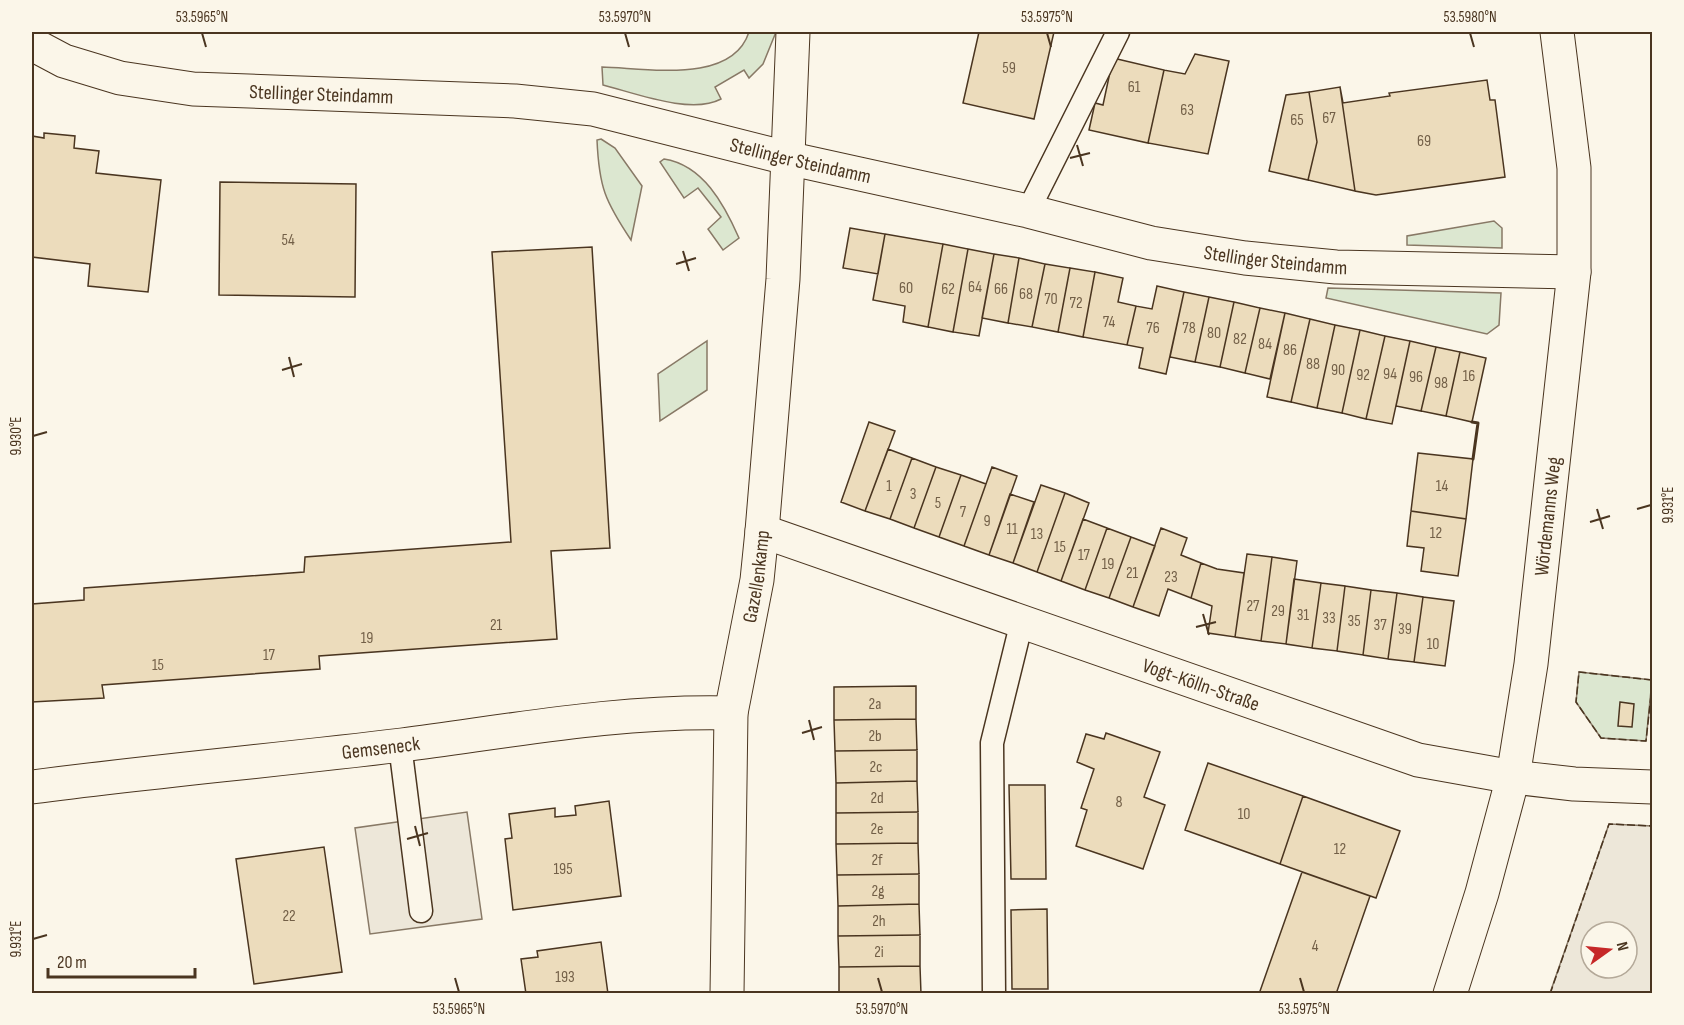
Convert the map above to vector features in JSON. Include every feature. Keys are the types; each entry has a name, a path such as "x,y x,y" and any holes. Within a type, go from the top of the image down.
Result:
{"street":[{"name":"Gazellenkamp","path":"726,993 731,713 757,580 762,531 783,279 793,32"},
{"name":"Wördemanns Weg","path":"1450,993 1482,893 1513,777 1526,704 1574,272 1574,168 1557,32"},
{"name":"Stellinger Steindamm","path":"32,44 64,61 120,78 172,87 215,91 559,105 593,109 787,158 1028,211 1151,243 1245,258 1336,267 1574,272"},
{"name":"Vogt-Kölln-Straße","path":"762,531 1418,760 1513,777 1574,784 1653,787"},
{"name":"Gemseneck","path":"32,787 400,745 591,719 681,711 731,713"}],"lane":[{"path":"1028,211 1118,32"},
{"path":"994,993 992,743 1023,621"},
{"path":"400,745 421,911"}],"green space":[{"path":"749,32 776,32 763,64 749,78 744,70 715,87 721,99 694,105 679,104 603,85 602,67 686,70 707,67 725,60 740,49"},
{"path":"601,139 615,148 642,186 631,240 615,215 605,193 598,156 597,140"},
{"path":"664,159 690,169 701,178 719,200 739,238 723,250 708,229 721,217 698,188 684,198 660,162"},
{"path":"1494,221 1502,228 1502,248 1407,245 1407,236"},
{"path":"1328,288 1501,293 1499,325 1487,334 1326,298"},
{"path":"707,341 707,390 660,421 658,374"},
{"path":"1579,672 1652,680 1646,741 1601,738 1576,702"}],"shaded area":[{"path":"467,812 482,919 370,934 355,828"},
{"path":"1609,824 1652,826 1652,993 1550,993"}],"building":[{"path":"979,32 1054,32 1034,119 963,103"},
{"path":"1195,54 1229,61 1208,154 1148,143 1164,70 1185,74"},
{"path":"1113,58 1164,70 1148,143 1089,130 1095,103 1103,105"},
{"path":"1487,80 1490,100 1495,100 1505,177 1376,195 1355,191 1340,87 1343,103 1390,96 1389,93"},
{"path":"1340,87 1355,191 1308,180 1317,142 1309,92"},
{"path":"1309,92 1317,142 1308,180 1269,171 1286,95"},
{"path":"44,133 75,136 74,148 99,151 96,173 161,180 148,292 88,286 90,264 32,257 32,136 44,138"},
{"path":"220,182 356,184 355,297 219,295"},
{"path":"850,228 885,234 878,274 843,268"},
{"path":"885,234 943,244 928,327 903,322 905,306 873,300"},
{"path":"943,244 968,249 953,332 928,327"},
{"path":"592,247 610,548 551,551 557,639 319,656 320,669 102,685 104,698 32,702 32,604 84,600 84,588 304,572 305,557 511,542 492,252"},
{"path":"968,249 994,254 979,336 953,332"},
{"path":"994,254 1019,258 1008,323 982,318"},
{"path":"1019,258 1045,264 1032,327 1008,323"},
{"path":"1045,264 1070,268 1058,332 1032,327"},
{"path":"1070,268 1095,272 1083,337 1058,332"},
{"path":"1095,272 1123,278 1118,302 1136,306 1127,345 1083,337"},
{"path":"1157,286 1184,292 1166,374 1139,368 1143,348 1127,345 1136,306 1152,309"},
{"path":"1184,292 1209,297 1195,362 1170,357"},
{"path":"1209,297 1234,302 1220,367 1195,362"},
{"path":"1234,302 1260,308 1245,373 1220,367"},
{"path":"1260,308 1285,313 1270,379 1245,373"},
{"path":"1285,313 1310,319 1291,402 1267,397"},
{"path":"1310,319 1335,325 1317,408 1291,402"},
{"path":"1335,325 1360,330 1342,413 1317,408"},
{"path":"1360,330 1385,336 1366,419 1342,413"},
{"path":"1385,336 1410,341 1392,424 1366,419"},
{"path":"1410,341 1436,347 1421,411 1396,406"},
{"path":"1436,347 1460,352 1446,416 1421,411"},
{"path":"1460,352 1486,358 1472,422 1446,416"},
{"path":"869,422 895,431 865,511 841,502"},
{"path":"888,449 912,458 890,519 865,511"},
{"path":"1418,453 1473,459 1466,519 1411,511"},
{"path":"912,458 936,467 914,528 890,519"},
{"path":"936,467 961,475 939,537 914,528"},
{"path":"992,467 1017,476 989,555 964,546"},
{"path":"961,475 986,484 964,546 939,537"},
{"path":"1041,485 1065,493 1037,572 1013,563"},
{"path":"1065,493 1089,503 1061,581 1037,572"},
{"path":"1010,494 1034,502 1013,563 989,555"},
{"path":"1411,511 1466,519 1458,576 1421,571 1424,548 1407,546"},
{"path":"1083,519 1107,528 1085,590 1061,581"},
{"path":"1107,528 1131,537 1109,598 1085,590"},
{"path":"1161,528 1187,538 1181,555 1201,563 1191,598 1168,589 1159,616 1133,607"},
{"path":"1131,537 1155,546 1133,607 1109,598"},
{"path":"1247,554 1272,557 1261,641 1235,637"},
{"path":"1272,557 1297,561 1286,644 1261,641"},
{"path":"1201,563 1217,569 1244,573 1235,637 1208,633 1212,606 1191,598"},
{"path":"1294,579 1321,583 1312,648 1286,644"},
{"path":"1321,583 1345,586 1337,651 1312,648"},
{"path":"1345,586 1371,590 1363,655 1337,651"},
{"path":"1371,590 1397,593 1388,659 1363,655"},
{"path":"1397,593 1423,597 1414,662 1388,659"},
{"path":"1423,597 1454,601 1445,666 1414,662"},
{"path":"916,686 916,719 834,720 834,687"},
{"path":"1620,702 1634,704 1632,727 1618,726"},
{"path":"916,719 917,750 835,751 834,720"},
{"path":"1106,733 1160,752 1144,797 1165,805 1143,869 1076,846 1087,810 1081,808 1094,769 1077,762 1086,734 1104,739"},
{"path":"917,750 917,781 836,783 835,751"},
{"path":"1208,763 1303,796 1280,864 1185,830"},
{"path":"917,781 918,812 836,813 836,783"},
{"path":"1009,785 1045,785 1046,879 1011,879"},
{"path":"1303,796 1400,831 1376,898 1280,864"},
{"path":"609,801 621,896 513,910 505,839 512,838 509,814 555,808 555,817 576,815 575,806"},
{"path":"918,812 918,843 836,844 836,813"},
{"path":"918,843 919,874 837,875 836,844"},
{"path":"324,847 342,972 254,984 236,859"},
{"path":"1302,872 1370,896 1336,994 1259,994"},
{"path":"919,874 919,904 838,906 837,875"},
{"path":"919,904 920,935 838,936 838,906"},
{"path":"1047,909 1048,989 1012,989 1011,910"},
{"path":"920,935 920,966 839,967 838,936"},
{"path":"601,942 608,994 526,994 521,959 538,957 537,951"},
{"path":"920,966 921,994 839,994 839,967"}],"fence":[{"path":"1652,680 1579,672 1576,702 1601,738 1646,741 1652,686"},
{"path":"1550,994 1609,824 1652,826"}],"wall":[{"path":"1472,422 1478,423 1473,459"}]}
